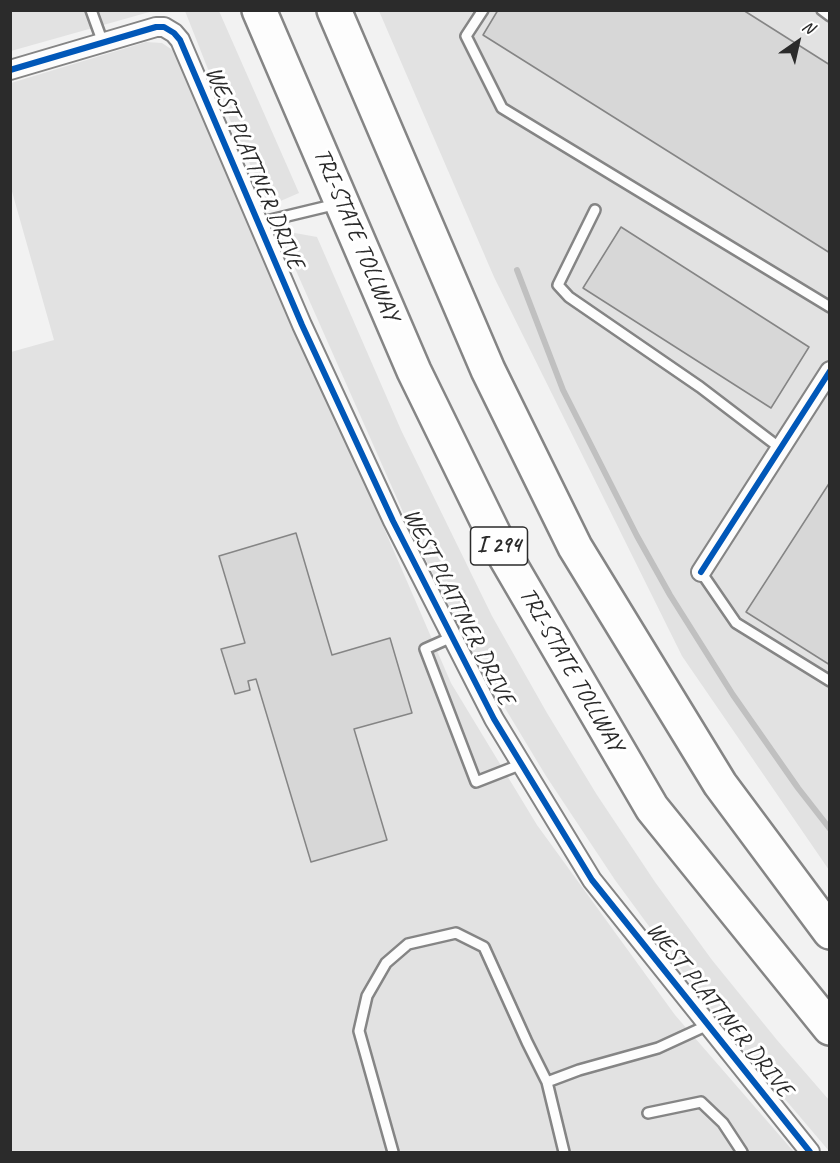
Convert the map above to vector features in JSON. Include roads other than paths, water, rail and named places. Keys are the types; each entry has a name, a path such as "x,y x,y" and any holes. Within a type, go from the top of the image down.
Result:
{"highway":[{"name":"TRI-STATE TOLLWAY","path":"259,10 414,370 502,551 652,808 830,1028"},
{"name":"I 294","path":"334,10 488,370 575,547 720,784 830,932"}],"street":[{"name":"WEST PLATTNER DRIVE","path":"104,43 156,27 164,27 180,40 302,325 393,521 494,719 592,880 810,1152"},
{"path":"10,70 104,43"},
{"path":"701,572 830,371"}],"lane":[{"path":"92,10 104,43"},
{"path":"483,10 466,36 502,108 830,307"},
{"path":"822,10 830,16"},
{"path":"258,223 342,203"},
{"path":"596,210 558,285 568,297 700,387 780,448"},
{"path":"701,572 736,623 830,681"},
{"path":"452,637 425,649 476,782 522,764"},
{"path":"393,1152 359,1030 367,996 386,963 408,944 456,933 484,947 547,1082 564,1152"},
{"path":"547,1082 579,1070 658,1048 708,1025"},
{"path":"648,1113 701,1102 723,1123 742,1152"}],"waterway":[{"path":"517,270 563,390 637,536 670,595 733,695 798,788 830,829"}]}
